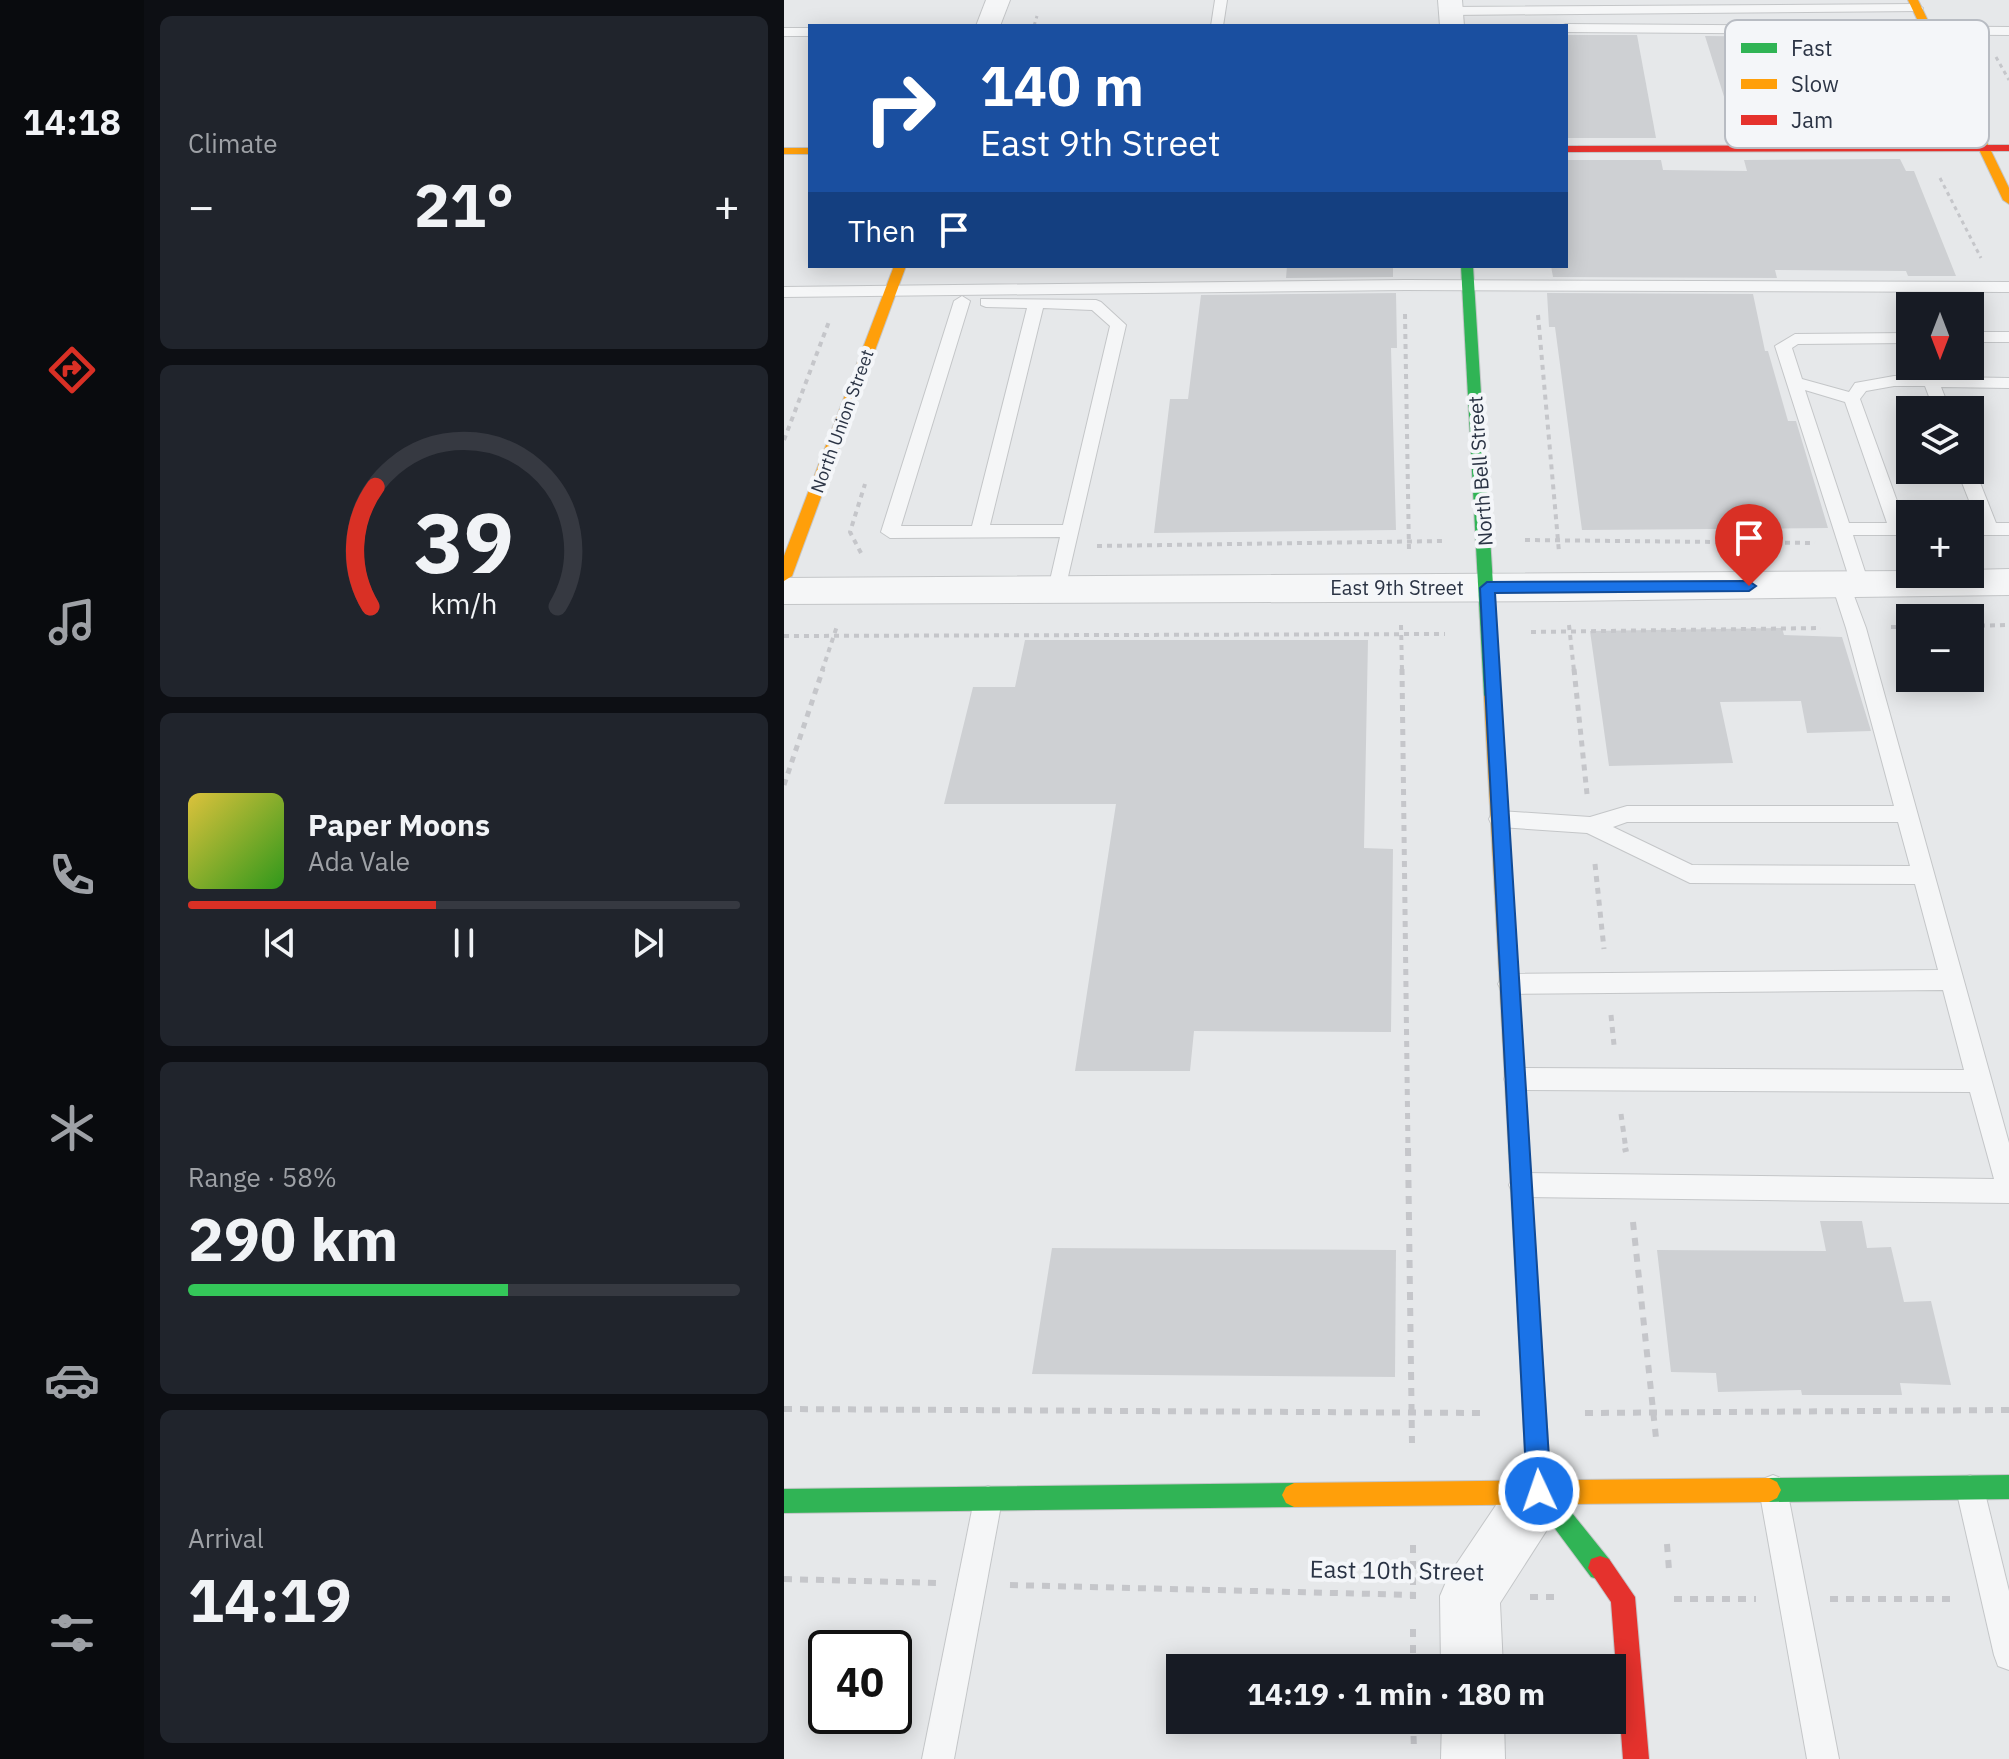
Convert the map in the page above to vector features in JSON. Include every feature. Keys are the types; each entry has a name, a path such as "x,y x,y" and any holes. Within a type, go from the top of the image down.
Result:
{"street":[{"path":"989,24 998,0"},
{"path":"1984,148 2009,200"},
{"path":"1568,149 2009,148"},
{"path":"784,151 808,151"},
{"name":"North Union Street","path":"784,576 899,268"},
{"name":"North Bell Street","path":"1467,268 1539,1491"},
{"name":"East 9th Street","path":"784,591 2009,582"},
{"path":"784,1501 2009,1487"},
{"path":"1472,1654 1470,1596 1539,1491"},
{"path":"1539,1491 1623,1597 1636,1759"},
{"path":"1473,1734 1473,1759"}],"lane":[{"path":"1217,24 1221,0"},
{"path":"1451,12 1915,4"},
{"path":"1568,28 1725,29"},
{"path":"1989,31 2009,31"},
{"path":"784,32 808,32"},
{"path":"784,292 1405,285 2002,287"},
{"path":"890,292 935,301 1096,305 1118,325 1057,589"},
{"path":"962,301 890,532 980,531 1070,538"},
{"path":"980,531 1036,303"},
{"path":"1984,337 2009,337"},
{"path":"1522,1185 2009,1190 1856,628 1845,536 1783,346 1795,339 1896,338"},
{"path":"1852,399 1861,387 1894,381 2009,383"},
{"path":"1931,382 1936,396"},
{"path":"1794,383 1819,387 1852,399 1896,509"},
{"path":"1984,529 2009,529"},
{"path":"1845,536 1896,530"},
{"path":"1500,819 1590,825 1627,814 1907,814"},
{"path":"1590,825 1690,874 1923,875"},
{"path":"1510,984 1952,980"},
{"path":"1516,1079 1980,1081"},
{"path":"1969,1487 2009,1655"},
{"path":"1773,1488 1823,1759"},
{"path":"938,1759 988,1499"}],"path":[{"path":"1035,24 1037,16"},
{"path":"1927,148 2002,287"},
{"path":"1405,285 1411,542 1402,587 1401,635 1413,1610"},
{"path":"784,440 841,292"},
{"path":"1070,538 1411,542 1845,536"},
{"path":"792,554 862,556"},
{"path":"1984,626 2009,625"},
{"path":"784,636 1401,635 1896,627"},
{"path":"784,1409 1535,1413 2009,1410"},
{"name":"East 10th Street","path":"784,1579 1470,1596 1996,1599"},
{"path":"1413,1624 1413,1654"},
{"path":"1413,1734 1414,1759"}],"building":[{"path":"1568,35 1637,35 1656,138 1568,138"},
{"path":"1705,36 1725,36 1725,100"},
{"path":"1900,159 1906,171 1914,171 1956,276 1908,276 1906,271 1775,270 1777,278 1553,277 1551,268 1568,268 1568,160 1661,160 1663,170 1747,171 1744,160"},
{"path":"1287,268 1393,268 1393,277 1286,278"},
{"path":"1396,293 1397,348 1391,348 1396,530 1154,533 1170,399 1188,399 1201,295"},
{"path":"1547,293 1753,294 1765,351 1768,351 1788,421 1796,421 1828,528 1582,530 1555,327 1549,327"},
{"path":"1782,628 1784,635 1842,637 1871,731 1807,733 1801,701 1720,702 1733,763 1609,766 1590,631"},
{"path":"1025,640 1368,640 1364,848 1393,849 1391,1032 1194,1031 1190,1071 1075,1071 1116,804 944,804 973,687 1015,687"},
{"path":"1820,1221 1862,1221 1867,1248 1891,1247 1904,1302 1931,1301 1951,1385 1900,1383 1902,1395 1802,1395 1801,1390 1718,1392 1716,1373 1671,1372 1657,1250 1826,1251"},
{"path":"1052,1248 1396,1250 1395,1377 1032,1374"}],"traffic: fast":[{"path":"1467,268 1492,696"},
{"path":"1518,1137 1539,1491 1600,1568"},
{"path":"1769,1490 2009,1487"},
{"path":"784,1501 1294,1495"}],"traffic: slow":[{"path":"1913,0 1923,20"},
{"path":"1984,148 2009,200"},
{"path":"784,151 808,151"},
{"path":"784,576 899,268"},
{"path":"1492,696 1518,1137"},
{"path":"1294,1495 1769,1490"}],"traffic: jam":[{"path":"1568,149 2009,148"},
{"path":"1600,1568 1623,1597 1636,1759"}],"route":[{"path":"1539,1491 1487,588 1749,586"}]}
